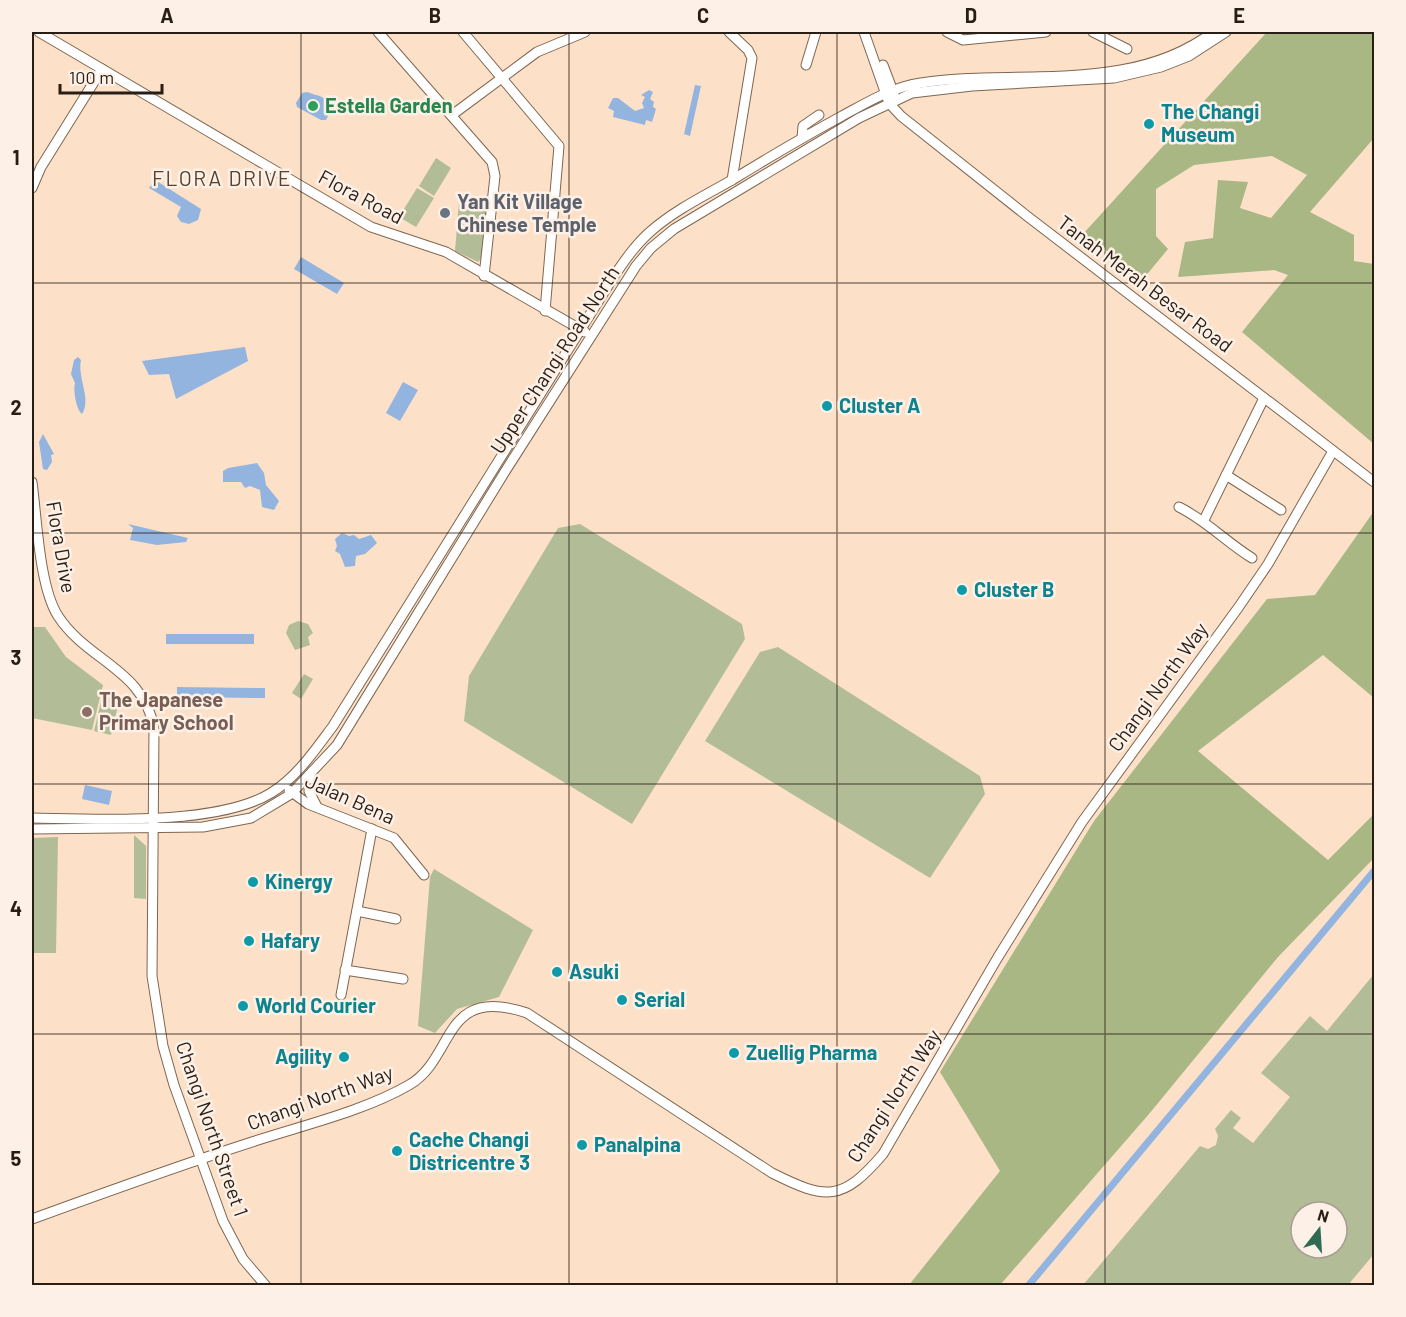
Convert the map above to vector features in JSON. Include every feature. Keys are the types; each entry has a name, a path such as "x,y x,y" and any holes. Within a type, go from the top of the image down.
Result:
{"street":[{"name":"Flora Road","path":"39,32 371,227 446,252 484,276 592,336"},
{"path":"378,32 487,155 494,167 484,276"},
{"path":"463,32 559,146 545,311"},
{"path":"452,115 537,52 585,32"},
{"path":"729,32 748,50 752,58 732,180"},
{"path":"806,65 816,32"},
{"path":"864,32 889,91"},
{"path":"871,32 893,102"},
{"path":"947,32 963,40 1046,32"},
{"path":"1093,32 1127,49"},
{"name":"Upper Changi Road North","path":"32,818 152,817 225,812 251,804 284,784 314,752 333,726 580,329 640,242 685,207 802,138 889,91 910,85 970,79 1076,76 1112,71 1159,60 1213,32"},
{"name":"Upper Changi Road North","path":"32,829 152,830 203,827 248,819 278,804 291,794 337,745 636,266 664,236 735,191 893,102 926,90 1077,82 1134,74 1189,56 1226,32"},
{"path":"884,68 910,85"},
{"path":"32,188 41,167 102,69"},
{"path":"868,102 882,79"},
{"name":"Tanah Merah Besar Road","path":"893,102 897,111 1026,216 1374,482"},
{"name":"Upper Changi Road North","path":"802,138 803,126 819,115"},
{"path":"1204,520 1263,398"},
{"name":"Changi North Way","path":"32,1219 201,1158 355,1108 411,1084 423,1073 457,1022 475,1011 495,1005 527,1013 772,1173 804,1189 835,1192 862,1179 883,1154 998,957 1082,822 1268,564 1333,452"},
{"path":"1226,475 1281,510"},
{"name":"Flora Drive","path":"32,482 51,604 71,633 133,683 152,712 154,729 152,830"},
{"path":"1179,507 1204,520 1227,543 1252,558"},
{"path":"436,559 452,560"},
{"path":"310,776 309,790 318,809"},
{"name":"Jalan Bena","path":"284,784 291,794 318,809 372,829 398,842 424,875"},
{"path":"341,995 372,829"},
{"name":"Changi North Street 1","path":"152,830 152,976 159,1025 173,1082 223,1221 243,1259 266,1286"},
{"path":"357,911 396,919"},
{"path":"345,970 403,979"},
{"path":"250,1285 258,1278"}],"green space":[{"path":"1267,32 1374,32 1374,138 1310,212 1354,235 1354,261 1374,264 1374,444 1242,332 1288,275 1274,270 1178,277 1185,242 1213,238 1218,180 1248,182 1240,208 1271,218 1307,175 1272,156 1194,165 1156,189 1156,236 1168,249 1144,278 1083,234"},
{"path":"436,158 451,168 434,196 419,186"},
{"path":"417,188 434,198 416,227 399,217"},
{"path":"459,202 487,206 482,258 478,262 455,251"},
{"path":"1374,511 1374,698 1323,655 1198,751 1328,860 1374,814 1374,858 1278,957 1149,1114 1000,1285 909,1285 1000,1171 940,1072 1094,821 1267,599 1315,595"},
{"path":"580,524 742,624 745,639 632,824 464,721 469,676 558,528"},
{"path":"298,621 308,624 313,633 308,637 310,645 295,650 286,633 289,625"},
{"path":"32,627 45,627 66,657 103,685 92,730 32,718"},
{"path":"778,647 980,776 985,794 930,878 705,741 760,652"},
{"path":"304,674 313,679 301,699 292,693"},
{"path":"103,693 120,697 111,735 94,731"},
{"path":"134,835 146,846 146,899 134,898"},
{"path":"58,837 56,953 32,953 32,838"},
{"path":"434,869 533,930 499,997 457,1009 435,1033 418,1026 430,877"},
{"path":"1374,974 1374,1254 1348,1285 1083,1285 1200,1146 1208,1149 1216,1145 1218,1136 1215,1129 1231,1110 1241,1118 1233,1128 1253,1143 1290,1097 1261,1073 1310,1016 1327,1031"}],"water":[{"path":"695,85 701,86 690,136 684,134"},
{"path":"649,90 653,92 650,99 654,102 653,107 656,109 652,122 646,120 645,125 613,117 614,111 608,108 613,98 618,98 635,111 644,108 642,103 645,97 641,95"},
{"name":"Estella Garden","path":"307,92 327,101 331,110 326,120 321,120 297,107 296,103 302,93"},
{"path":"155,180 201,209 198,220 189,224 181,222 177,216 181,207 149,188"},
{"path":"301,257 344,283 337,294 294,269"},
{"path":"245,347 248,361 176,399 169,374 149,375 142,361"},
{"path":"78,357 81,360 80,367 86,402 82,414 77,404 75,383 71,374 74,360"},
{"path":"403,382 418,390 400,421 386,413"},
{"path":"43,434 54,454 51,455 52,462 47,470 43,469 39,442"},
{"path":"257,463 264,473 266,485 279,501 274,510 262,507 260,490 250,486 245,488 241,482 223,482 223,471 228,468"},
{"path":"128,524 188,538 186,542 157,545 130,540 133,528"},
{"path":"342,533 349,536 354,535 359,539 371,535 377,543 365,554 356,556 355,566 345,567 340,554 335,551 337,546 335,539"},
{"path":"166,634 254,634 254,644 166,644"},
{"path":"177,687 265,688 265,698 177,697"},
{"path":"85,785 112,791 109,805 82,799"}],"waterway":[{"path":"1028,1286 1374,871"}],"place":[{"name":"Estella Garden","path":"313,106"},
{"name":"The Changi Museum","path":"1149,124"},
{"name":"Yan Kit Village Chinese Temple","path":"445,213"},
{"name":"Cluster A","path":"827,406"},
{"name":"Cluster B","path":"962,590"},
{"name":"The Japanese Primary School","path":"87,712"},
{"name":"Kinergy","path":"253,882"},
{"name":"Hafary","path":"249,941"},
{"name":"Asuki","path":"557,972"},
{"name":"Serial","path":"622,1000"},
{"name":"World Courier","path":"243,1006"},
{"name":"Zuellig Pharma","path":"734,1053"},
{"name":"Agility","path":"344,1057"},
{"name":"Panalpina","path":"582,1145"},
{"name":"Cache Changi Districentre 3","path":"397,1151"}],"district":[{"name":"FLORA DRIVE","path":"222,179"}]}
